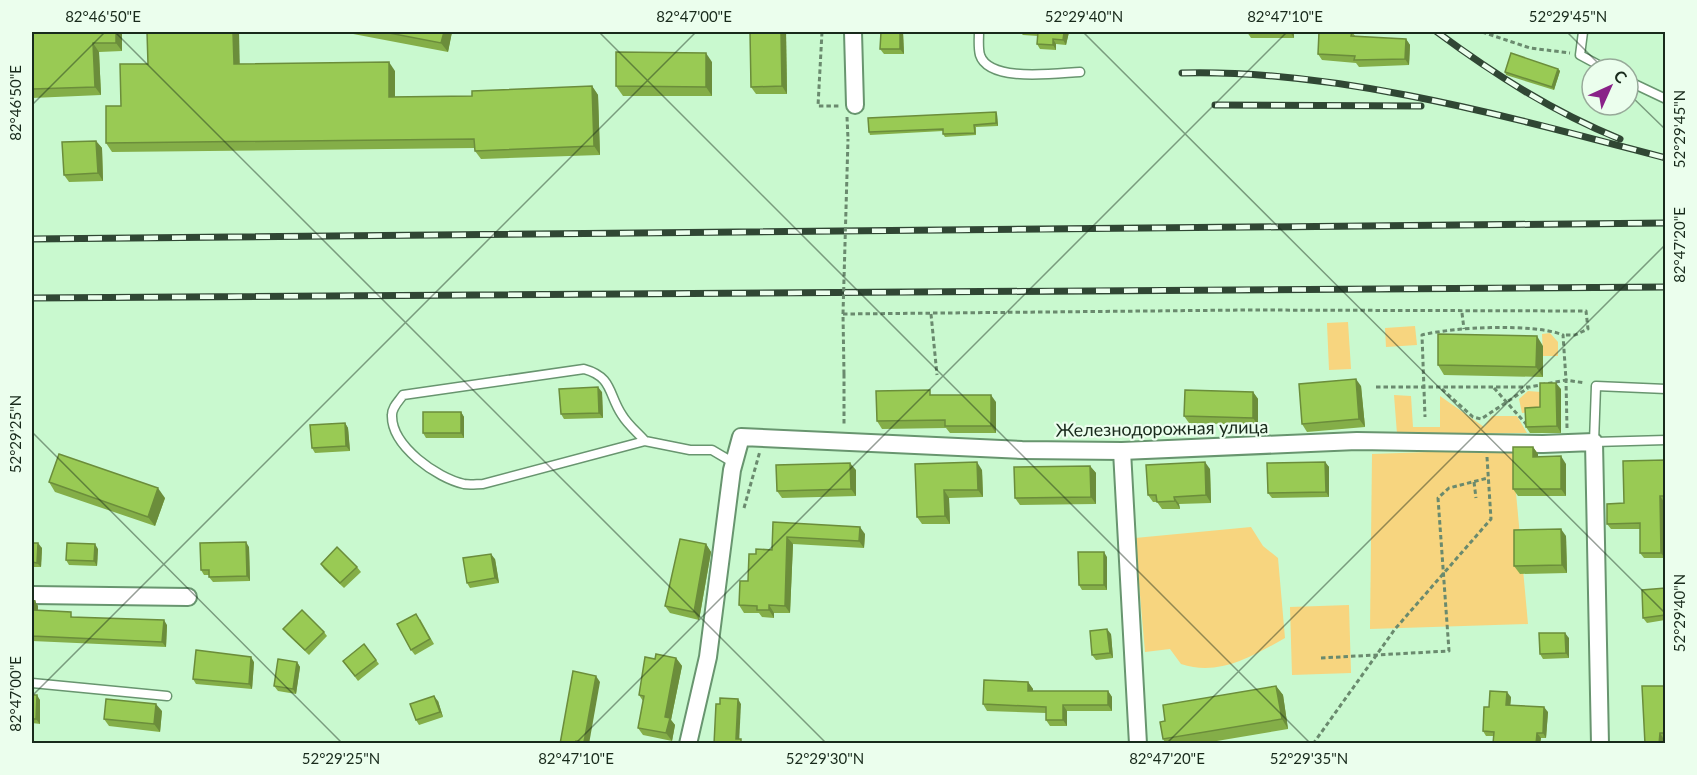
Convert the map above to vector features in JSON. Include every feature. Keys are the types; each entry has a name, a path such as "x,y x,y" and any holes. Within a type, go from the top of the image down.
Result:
{"street":[{"path":"849,109 853,32"},
{"name":"Железнодорожная улица","path":"688,744 708,657 734,463 741,437 1022,450 1122,451 1357,441 1594,442"},
{"path":"1594,442 1600,744"},
{"path":"1122,451 1137,744"},
{"path":"32,595 188,597"}],"lane":[{"path":"979,32 979,53 983,61 1002,71 1014,75 1080,72"},
{"path":"1583,32 1580,55 1584,57"},
{"path":"1640,87 1665,99"},
{"path":"645,441 622,416 608,384 597,373 584,369 403,395 394,406 392,416 400,438 416,459 438,474 465,484 483,484 645,441 690,450 712,450 734,463"},
{"path":"1665,389 1596,386 1594,442 1665,440"},
{"path":"32,683 167,696"}],"path":[{"path":"822,32 818,106 849,109 843,314 844,431"},
{"path":"1482,32 1530,48 1580,55"},
{"path":"843,314 1236,310 1586,311 1588,329 1575,335 1563,335 1550,329 1444,329 1422,335 1425,417"},
{"path":"1462,312 1464,329"},
{"path":"931,314 937,375"},
{"path":"1563,335 1567,443"},
{"path":"1376,387 1530,387 1566,380 1596,386"},
{"path":"1441,387 1473,417 1481,419 1508,404 1530,387"},
{"path":"1494,388 1527,424"},
{"path":"744,510 764,438"},
{"path":"1313,744 1374,657 1443,572 1491,519 1486,443"},
{"path":"1321,658 1374,657 1449,651 1438,498 1449,488 1488,478"},
{"path":"1474,482 1476,498"}],"shaded area":[{"path":"1348,322 1351,369 1329,370 1327,323"},
{"path":"1415,326 1417,345 1386,347 1385,328"},
{"path":"1550,333 1558,342 1558,356 1543,356 1542,334"},
{"path":"1528,391 1541,392 1542,411 1522,413 1519,399"},
{"path":"1394,395 1411,396 1413,427 1440,427 1440,396 1484,427 1492,416 1517,416 1527,433 1397,434"},
{"path":"1512,449 1528,624 1370,629 1372,454"},
{"path":"1251,527 1263,546 1278,558 1285,638 1248,658 1209,668 1181,664 1170,649 1145,652 1135,538"},
{"path":"1349,605 1351,673 1292,675 1290,607"}],"building":[{"path":"32,32 116,32 116,43 93,43 95,87 32,89"},
{"path":"147,32 233,32 234,64 389,62 389,97 472,96 472,91 592,86 594,146 475,151 474,139 106,143 106,106 121,106 120,64 148,64"},
{"path":"384,32 444,32 441,43"},
{"path":"750,32 781,32 782,86 751,87"},
{"path":"881,32 900,32 900,49 880,49"},
{"path":"1038,32 1064,32 1063,40 1053,39 1053,45 1037,44"},
{"path":"1319,32 1352,32 1351,36 1406,39 1405,59 1354,60 1355,56 1318,54"},
{"path":"616,52 706,53 706,87 616,86"},
{"path":"1511,53 1558,69 1552,87 1505,72"},
{"path":"996,112 996,123 974,125 975,133 943,134 943,129 869,132 868,118"},
{"path":"96,141 98,173 64,175 62,142"},
{"path":"1438,334 1537,336 1536,367 1438,365"},
{"path":"1356,379 1359,419 1302,424 1299,384"},
{"path":"1540,383 1556,383 1557,426 1526,427 1525,408 1540,407"},
{"path":"598,387 599,413 561,414 559,389"},
{"path":"930,390 930,395 991,395 991,426 945,426 945,420 877,421 876,391"},
{"path":"1185,390 1253,392 1253,418 1184,416"},
{"path":"423,412 461,412 461,433 423,433"},
{"path":"345,423 346,446 312,448 310,425"},
{"path":"1513,447 1533,447 1533,457 1561,456 1561,489 1513,489"},
{"path":"59,454 158,488 148,517 49,482"},
{"path":"1665,460 1665,496 1660,496 1661,553 1640,553 1640,523 1607,524 1607,504 1624,503 1623,461"},
{"path":"977,462 978,490 944,490 945,516 917,517 915,464"},
{"path":"1205,462 1206,495 1174,497 1175,501 1157,502 1156,495 1148,495 1146,465"},
{"path":"1325,462 1326,492 1268,493 1267,463"},
{"path":"850,463 851,489 777,491 776,465"},
{"path":"1090,466 1091,497 1015,498 1014,467"},
{"path":"773,522 860,527 859,541 787,537 785,606 769,605 769,610 757,610 757,606 739,605 740,581 748,581 749,554 756,554 756,549 772,550"},
{"path":"1561,529 1562,565 1514,566 1514,530"},
{"path":"680,539 706,544 694,612 665,606"},
{"path":"246,542 247,576 209,577 209,570 201,570 200,543"},
{"path":"32,543 38,543 37,563 32,562"},
{"path":"67,543 95,544 94,561 66,560"},
{"path":"337,547 357,567 340,583 321,564"},
{"path":"1078,552 1104,552 1104,585 1079,585"},
{"path":"491,554 495,578 467,583 463,558"},
{"path":"1665,588 1665,615 1643,618 1642,590"},
{"path":"32,600 35,601 34,610 71,612 71,617 164,620 162,642 32,636"},
{"path":"302,610 324,632 305,650 283,629"},
{"path":"416,614 430,639 411,650 397,624"},
{"path":"1107,629 1110,653 1092,655 1090,631"},
{"path":"1539,633 1565,633 1566,653 1540,654"},
{"path":"364,644 376,660 355,676 343,661"},
{"path":"196,650 251,657 249,684 193,679"},
{"path":"656,654 676,658 665,717 670,718 666,733 638,728 644,696 639,695 645,657 655,659"},
{"path":"278,659 297,662 293,689 274,686"},
{"path":"573,671 596,676 584,742 560,744"},
{"path":"984,680 1028,682 1028,691 1108,691 1108,705 1063,705 1063,720 1046,720 1046,707 983,704"},
{"path":"1276,686 1282,719 1163,739 1160,722 1165,721 1163,705"},
{"path":"1642,686 1664,686 1665,733 1660,733 1659,744 1645,744"},
{"path":"1490,691 1507,692 1506,705 1544,707 1543,733 1537,733 1536,744 1493,744 1494,732 1483,731 1484,707 1489,707"},
{"path":"32,695 37,695 36,719 32,719"},
{"path":"434,696 440,712 416,720 410,704"},
{"path":"720,698 738,699 736,739 741,739 741,744 714,744 716,704 720,704"},
{"path":"106,699 156,704 154,724 104,719"}],"railway":[{"path":"1437,32 1480,63 1525,91 1571,117 1620,139"},
{"path":"1182,73 1242,74 1303,79 1364,88 1487,112 1666,158"},
{"path":"1215,105 1421,106"},
{"path":"32,239 1666,223"},
{"path":"32,298 1666,287"}]}
